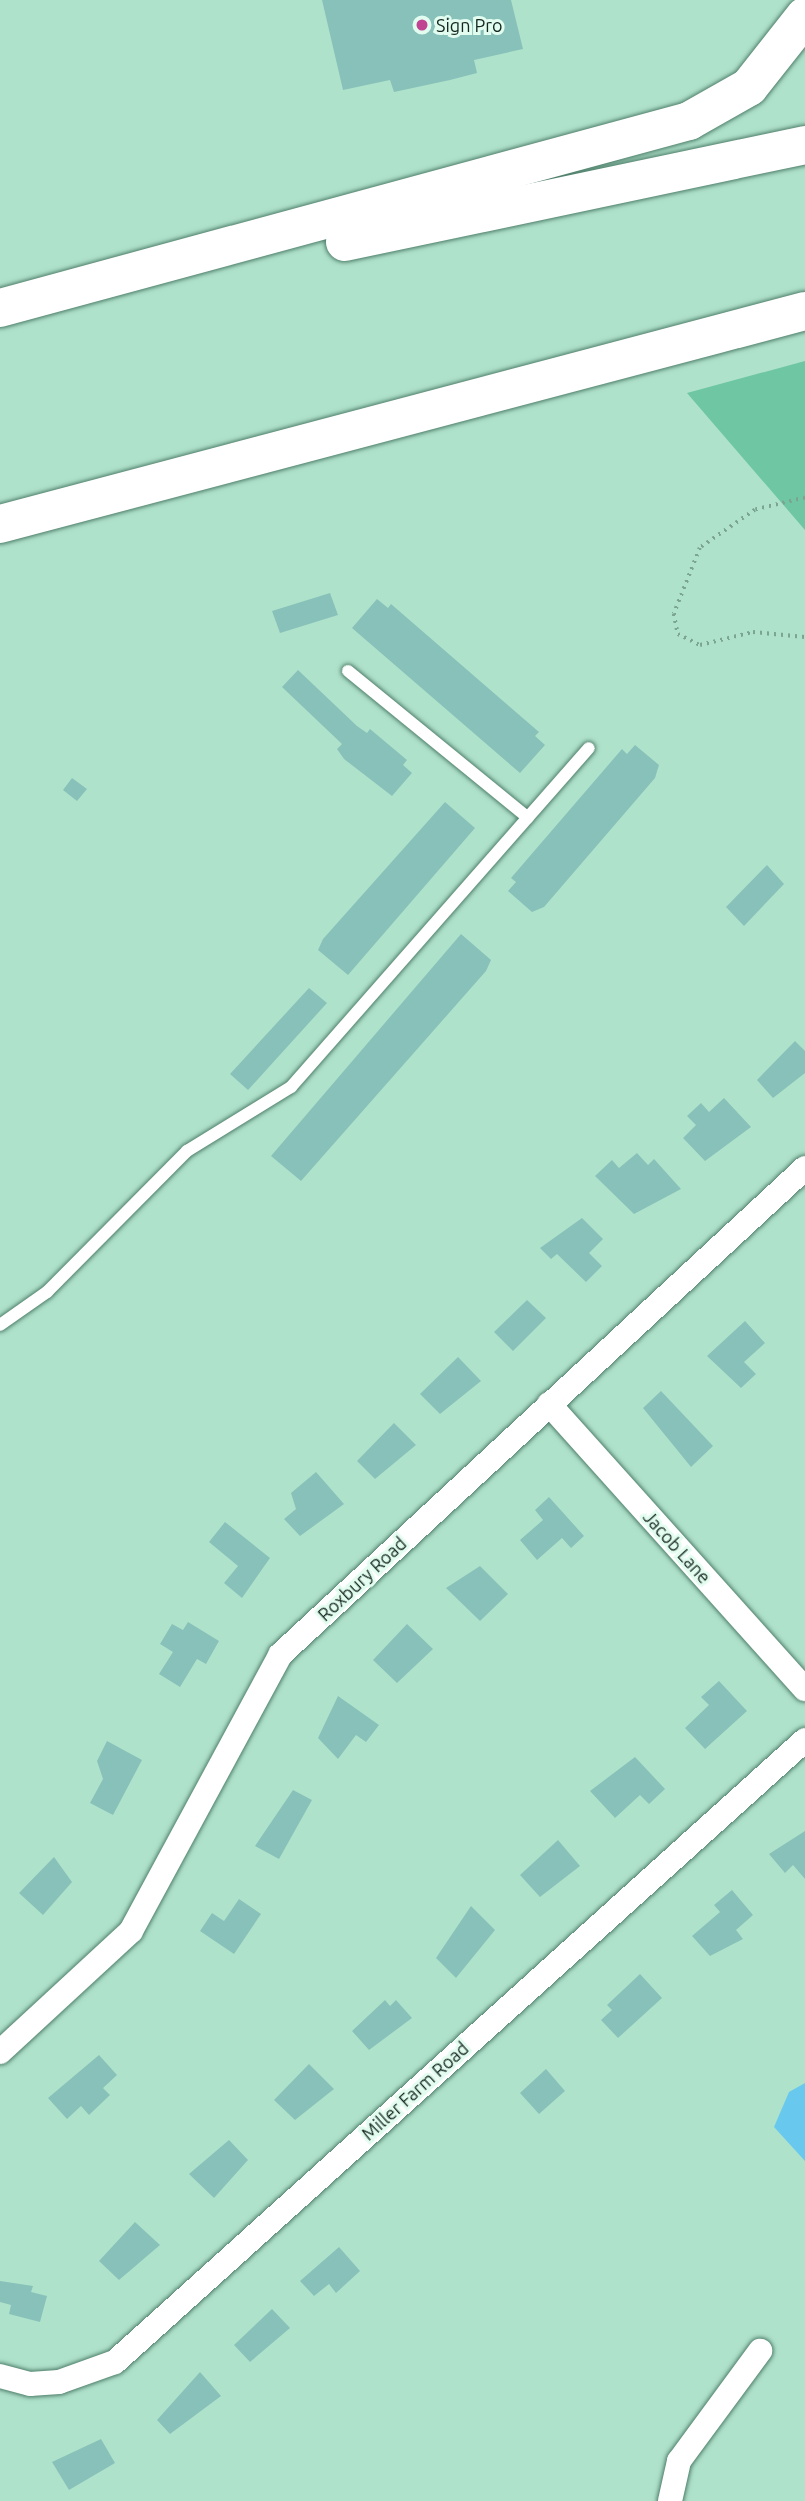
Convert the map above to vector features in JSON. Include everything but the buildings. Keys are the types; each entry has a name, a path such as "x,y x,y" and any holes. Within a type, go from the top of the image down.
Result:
{"highway":[{"path":"0,308 689,121 749,87 805,16"},
{"path":"0,314 805,145"},
{"path":"0,524 805,311"}],"street":[{"name":"Roxbury Road","path":"0,2052 131,1931 280,1655 805,1168"},
{"name":"Jacob Lane","path":"549,1404 805,1689"},
{"name":"Miller Farm Road","path":"0,2376 30,2384 59,2382 115,2362 805,1740"},
{"path":"670,2501 679,2461 760,2351"}],"lane":[{"path":"348,671 528,818"},
{"path":"0,1325 47,1292 187,1151 291,1087 589,748"}],"path":[{"path":"805,498 755,510 700,548 674,614 678,634 700,645 753,632 805,637"}],"green space":[{"path":"805,361 805,530 687,393"}],"water":[{"path":"805,2083 805,2161 774,2127 789,2092"}],"place":[{"name":"Sign Pro","path":"422,25"}]}
